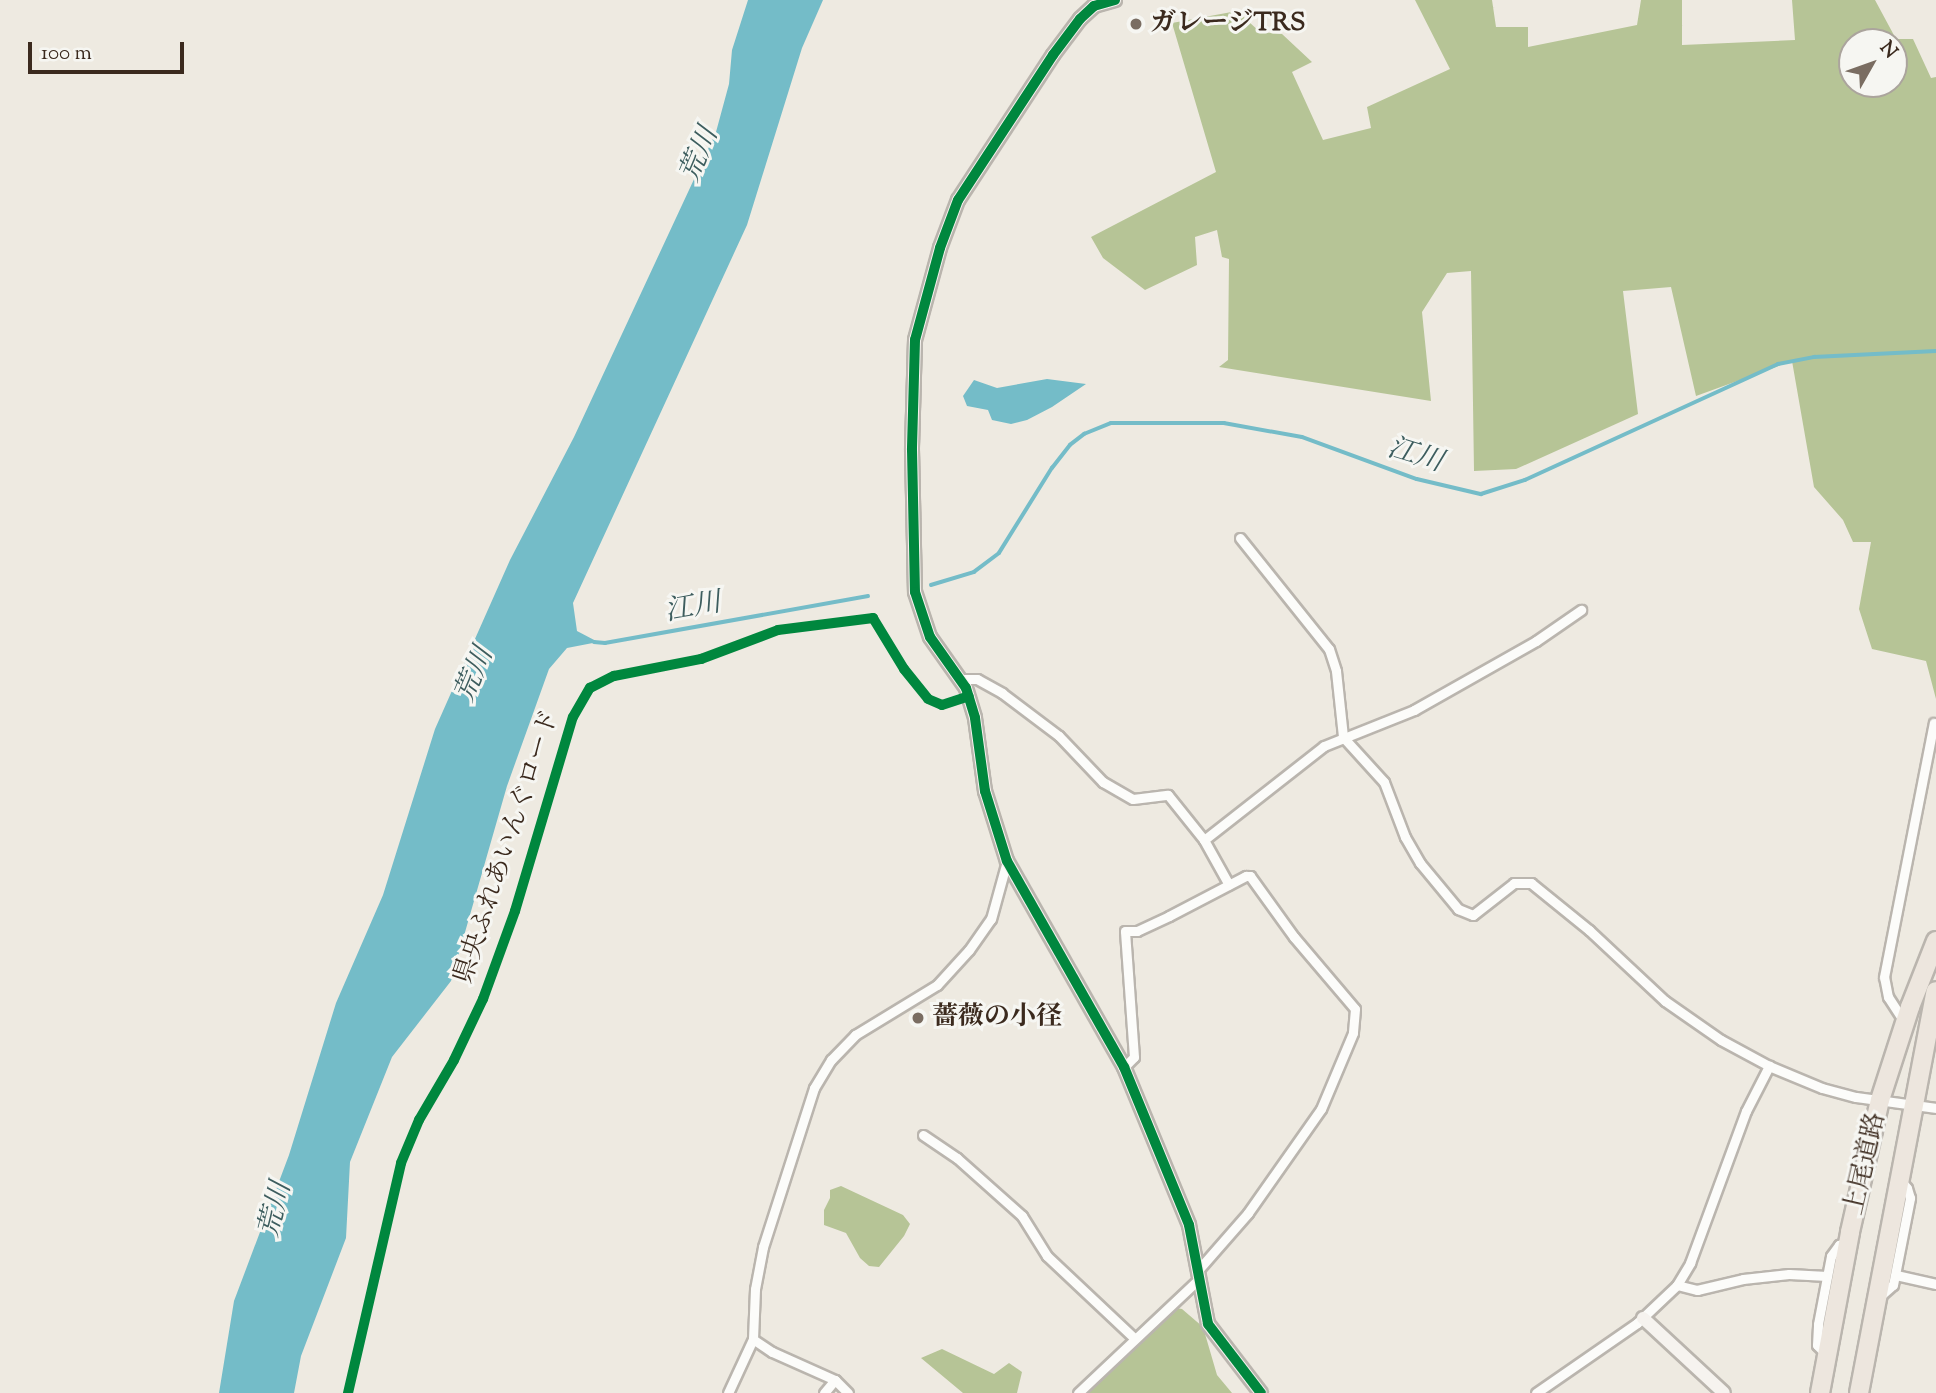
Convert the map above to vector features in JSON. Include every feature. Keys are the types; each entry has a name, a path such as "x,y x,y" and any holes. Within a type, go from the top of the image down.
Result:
{"highway":[{"name":"上尾道路","path":"1820,1393 1848,1242 1880,1100 1936,941"},
{"name":"上尾道路","path":"1859,1393 1936,991"}],"street":[{"path":"1115,0 1091,3 1053,55 958,200 940,248 915,340 912,450 915,592 930,636 962,679 975,718 985,791 1007,861 1124,1067 1189,1224 1208,1324 1261,1393"},
{"path":"1240,538 1329,649 1336,671 1343,737 1384,782 1410,846 1458,909 1473,915 1514,883 1531,883 1590,930 1665,1001 1721,1040 1769,1066 1822,1088 1936,1108"},
{"path":"1204,840 1324,746 1414,710 1535,641 1581,610"},
{"path":"962,679 977,679 1002,694 1059,736 1103,782 1133,799 1168,795 1204,840 1229,885"},
{"path":"1905,1023 1888,997 1884,978 1934,723"},
{"path":"730,1392 753,1339 758,1266 814,1088 839,1049 871,1024 937,985 970,950 990,919 1007,861"},
{"path":"1078,1393 1198,1275 1248,1213 1321,1109 1342,1065 1356,1015 1352,1004 1294,937 1250,876 1137,931 1125,932 1134,1058 1124,1067"},
{"path":"1536,1393 1643,1318 1677,1285 1690,1263 1746,1111 1769,1066"},
{"path":"923,1135 957,1158 1022,1216 1047,1256 1134,1338"},
{"path":"1876,1298 1889,1291 1896,1275 1910,1198 1908,1188 1899,1179"},
{"path":"1827,1355 1818,1347 1816,1340 1827,1276 1835,1249 1848,1242"},
{"path":"1677,1285 1697,1290 1744,1279 1789,1274 1827,1276"},
{"path":"1896,1275 1936,1284"},
{"path":"1643,1318 1724,1393"},
{"path":"753,1339 772,1352 835,1380 848,1393"},
{"path":"824,1393 835,1380"}],"green space":[{"path":"1415,0 1492,0 1496,27 1528,27 1528,47 1637,25 1641,0 1682,0 1682,45 1795,40 1792,0 1875,0 1890,28 1838,28 1838,98 1908,98 1908,39 1913,39 1931,78 1936,77 1936,699 1926,661 1872,649 1859,609 1871,542 1853,542 1843,520 1814,487 1792,361 1696,396 1671,287 1623,291 1638,414 1516,469 1474,471 1471,271 1447,273 1422,312 1431,401 1219,367 1228,360 1229,259 1222,257 1217,230 1195,237 1197,265 1145,290 1103,258 1091,237 1216,172 1172,23 1237,11 1260,32 1282,34 1312,62 1292,72 1323,140 1371,128 1367,107 1450,69"},
{"path":"841,1186 903,1215 910,1224 904,1236 879,1267 869,1266 860,1258 846,1233 824,1225 824,1210 830,1198 830,1190"},
{"path":"1176,1308 1182,1309 1203,1327 1217,1375 1232,1393 1088,1393"},
{"path":"942,1349 994,1374 1009,1363 1022,1372 1017,1393 963,1393 921,1358"}],"water":[{"name":"荒川","path":"748,0 823,0 802,48 747,225 573,603 577,631 598,642 567,648 549,669 507,786 451,981 392,1057 350,1162 346,1238 301,1356 294,1393 219,1393 234,1301 289,1155 336,1003 383,895 435,729 510,560 574,437 716,132 729,84 732,50"},
{"path":"1047,379 1086,384 1052,407 1027,420 1011,424 992,420 988,410 967,406 963,396 974,380 997,388"}],"waterway":[{"name":"江川","path":"931,585 974,572 999,553 1052,468 1070,445 1084,434 1111,423 1224,423 1302,437 1417,479 1481,494 1525,480 1778,364 1814,357 1936,351"},
{"name":"江川","path":"594,642 605,643 868,596"}],"cycle path":[{"path":"1115,0 1094,6 1080,19 1053,55 958,200 940,248 915,340 912,450 915,592 930,637 966,688 975,718 985,791 1007,861 1124,1067 1189,1225 1208,1324 1261,1393"},
{"name":"県央ふれあいんぐロード","path":"348,1393 401,1163 419,1120 454,1060 483,999 515,911 573,717 590,688 614,676 701,659 778,630 873,618 904,669 928,699 942,705 969,696"}],"place":[{"name":"ガレージTRS","path":"1136,24"},
{"name":"薔薇の小径","path":"918,1018"}]}
